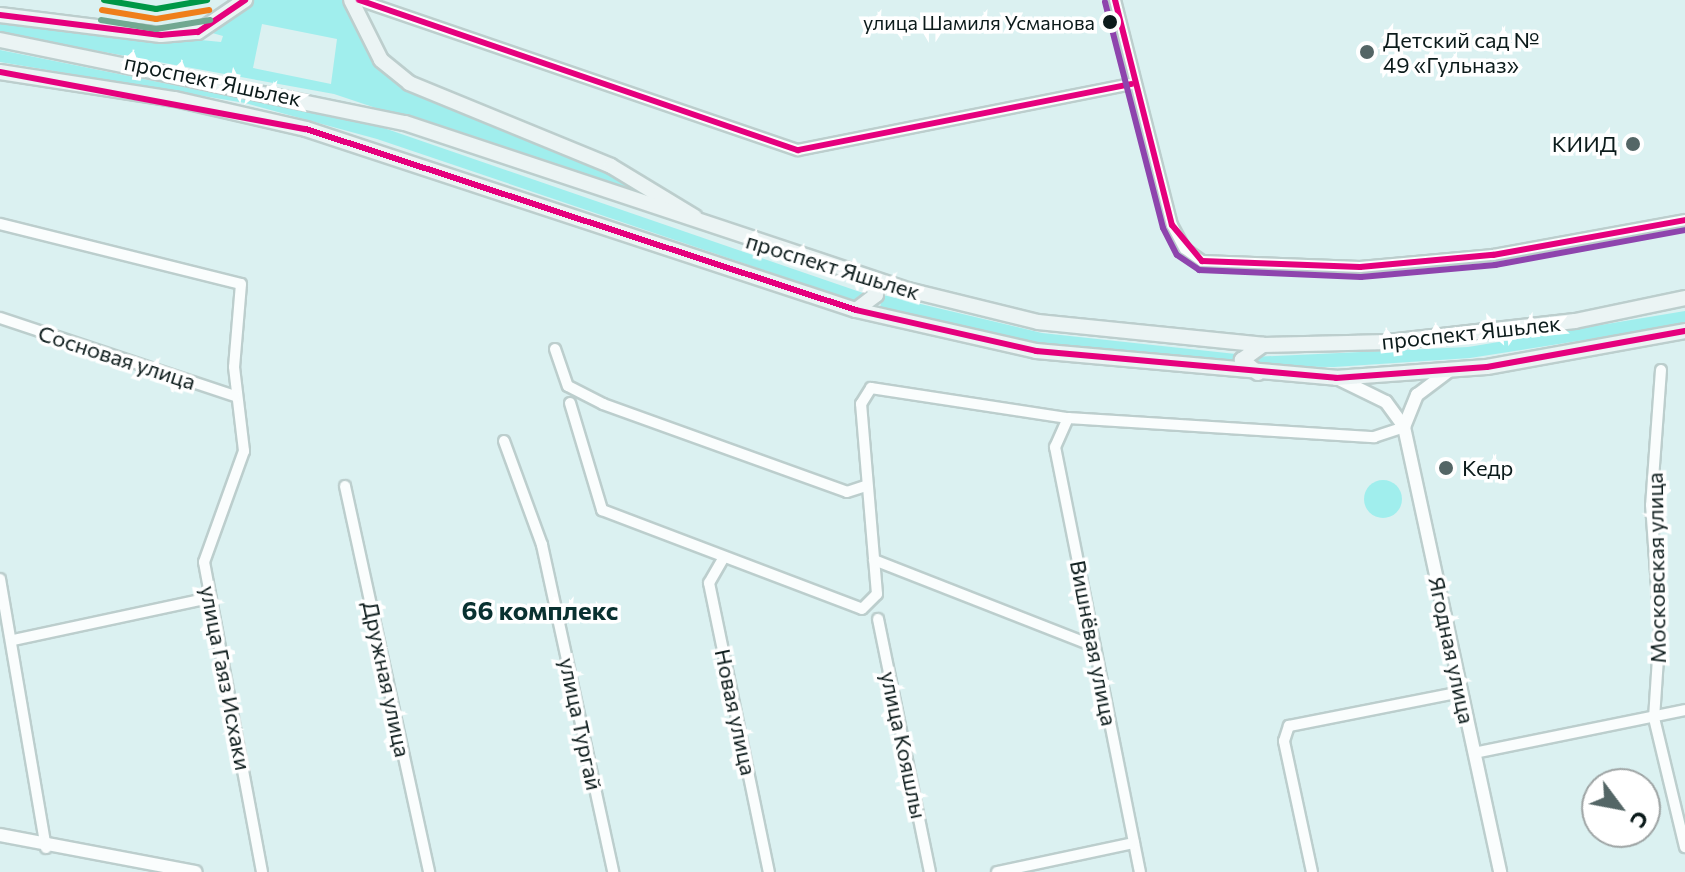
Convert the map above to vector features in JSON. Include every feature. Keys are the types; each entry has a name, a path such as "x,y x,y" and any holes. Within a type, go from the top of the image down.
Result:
{"main road":[{"path":"0,15 161,35 198,32 245,0"},
{"path":"351,0 381,60 409,83 611,166 715,230"},
{"name":"проспект Яшьлек","path":"0,40 405,123 715,230 870,278 1038,322 1263,345 1481,332 1685,298"},
{"name":"проспект Яшьлек","path":"0,72 175,99 306,129 856,310 1036,351 1336,378 1448,372 1685,331"},
{"path":"856,310 876,295 870,278"},
{"path":"1259,373 1242,360 1263,345"}],"street":[{"path":"359,0 798,150 1013,111 1132,84"},
{"path":"1115,0 1132,84 1146,110 1178,239 1192,255 1217,264 1360,267 1493,255 1685,220"},
{"name":"улица Гаяз Исхаки","path":"0,224 241,284 235,396 244,451 209,538 209,598 262,872"},
{"name":"Сосновая улица","path":"0,318 235,396"},
{"path":"555,349 568,386 603,404 847,492 865,486"},
{"name":"Московская улица","path":"1661,370 1651,505 1660,628 1654,718 1685,847"},
{"path":"570,403 602,510 862,609 877,594 865,486 861,404 871,388 883,386 1068,418 1374,437 1404,427 1417,395 1448,372"},
{"path":"1336,378 1386,402 1404,427"},
{"name":"Вишнёвая улица","path":"1068,418 1055,447 1140,872"},
{"name":"Ягодная улица","path":"1404,427 1500,872"},
{"name":"улица Тургай","path":"504,441 542,545 613,872"},
{"name":"Дружная улица","path":"345,486 429,872"},
{"name":"Новая улица","path":"724,557 709,583 769,872"},
{"path":"874,560 1094,646"},
{"path":"0,579 13,640 46,848"},
{"path":"13,640 209,598"},
{"name":"улица Кояшлы","path":"878,619 930,872"},
{"path":"1312,872 1284,741 1289,726 1461,692"},
{"path":"1474,753 1685,710"},
{"path":"0,835 46,848 196,872"},
{"path":"997,872 1134,843"}],"shaded area":[{"path":"254,0 342,0 377,64 406,89 593,164 660,203 334,94 0,33 0,20 221,42 223,36 205,31","holes":["262,24 337,39 331,84 253,68"]},
{"path":"0,50 381,127 866,294 855,301 377,139 245,103 0,62"},
{"path":"883,295 1042,333 1236,354 1236,364 1041,344 880,307"},
{"path":"1685,311 1685,324 1470,358 1334,367 1258,366 1253,357 1468,347"},
{"path":"1383,480 1396,486 1402,499 1396,512 1383,518 1370,512 1364,499 1370,486"}],"transit line":[{"path":"104,0 156,9 207,0"},
{"path":"0,15 161,35 198,32 245,0"},
{"path":"359,0 798,150 1132,84"},
{"path":"1115,0 1172,225 1202,261 1360,267 1493,255 1685,220"},
{"path":"1105,2 1163,228 1177,255 1199,270 1361,277 1495,265 1685,230"},
{"path":"102,10 156,19 209,10"},
{"path":"101,20 156,29 210,20"},
{"path":"0,72 306,129 856,310 1036,351 1336,378 1487,367 1685,331"}],"place":[{"name":"улица Шамиля Усманова","path":"1110,22"},
{"name":"Детский сад № 49 «Гульназ»","path":"1367,52"},
{"name":"КИИД","path":"1633,144"},
{"name":"Кедр","path":"1446,468"}],"district":[{"name":"66 комплекс","path":"540,610"}]}
